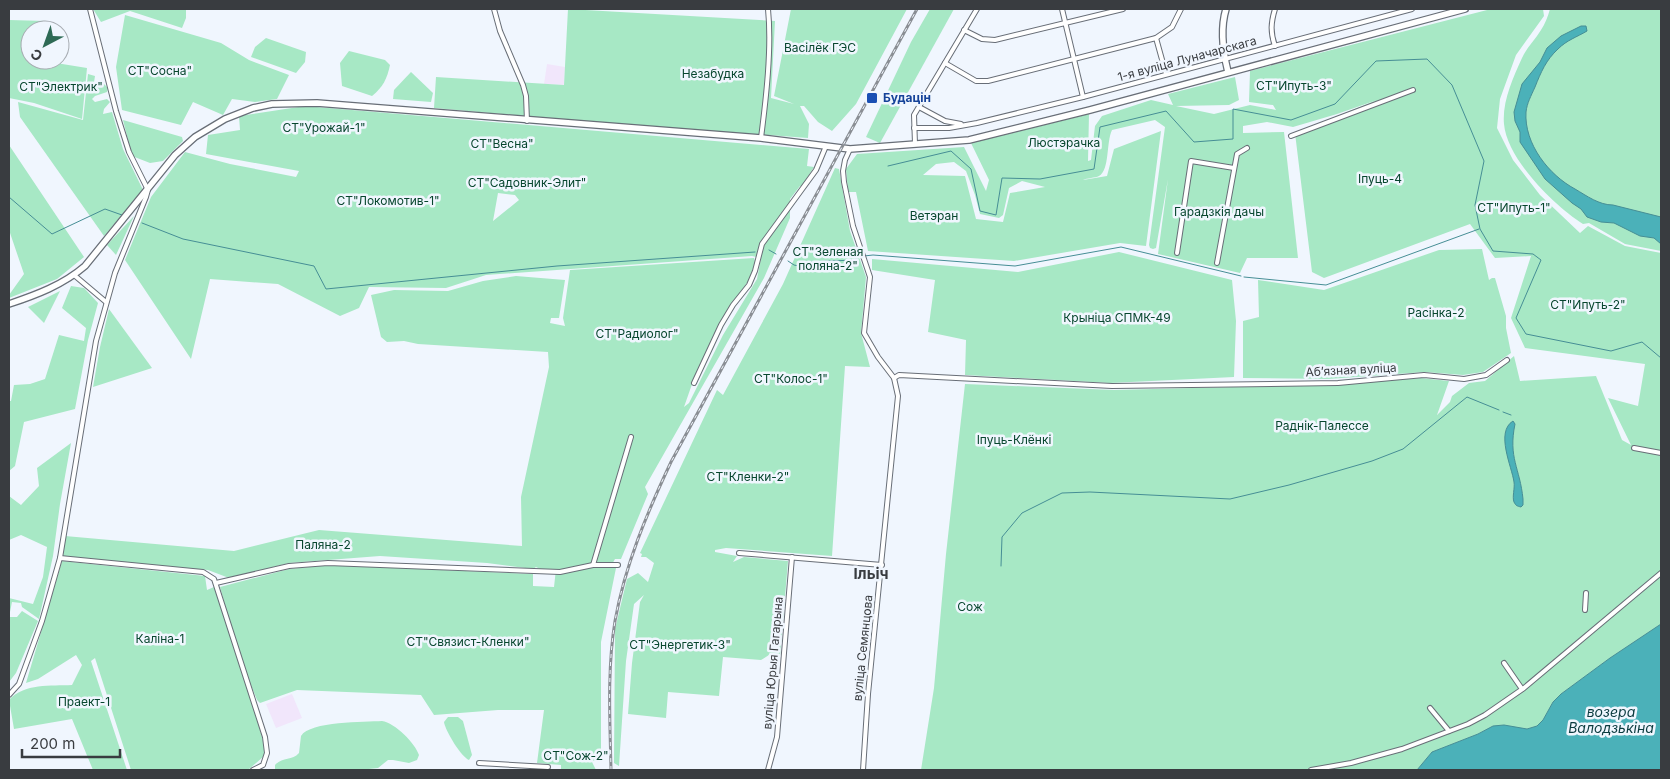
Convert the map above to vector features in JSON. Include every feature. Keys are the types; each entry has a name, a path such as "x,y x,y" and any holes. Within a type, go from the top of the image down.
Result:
{"street":[{"path":"9,695 19,684 42,621 60,558 96,341 115,273 148,190 126,144 90,9"},
{"path":"494,9 500,31 523,85 526,96 527,121"},
{"path":"761,138 766,101 770,24 768,9"},
{"path":"915,144 914,117 977,9"},
{"path":"1062,9 1083,97"},
{"path":"964,30 982,39 996,40 1123,9"},
{"path":"945,63 976,80 988,81 1156,38 1172,27 1181,9"},
{"path":"1226,9 1223,27 1228,72"},
{"path":"1275,9 1271,24 1271,36 1275,46"},
{"path":"1384,9 1386,16"},
{"name":"1-я вуліца Луначарскага","path":"914,128 949,128 967,125 1083,97 1412,9"},
{"path":"9,304 49,289 74,275 96,253 174,155 195,137 225,119 253,108 272,104 317,103 761,138 850,149 969,140 1090,110 1465,9"},
{"path":"1156,38 1166,74"},
{"path":"1291,136 1413,90"},
{"path":"920,107 946,121 967,125"},
{"path":"694,384 721,325 733,305 749,285 762,244 816,170 826,146"},
{"path":"1217,264 1237,154 1247,148"},
{"path":"850,149 845,160 844,182 853,226 870,276 864,333 878,358 894,378"},
{"path":"1177,254 1191,161 1234,168"},
{"path":"74,275 106,302"},
{"name":"Абʼязная вуліца","path":"894,378 899,375 1112,386 1338,383 1424,375 1464,379 1486,375 1507,360"},
{"name":"вуліца Семянцова","path":"863,770 868,694 898,396 894,378"},
{"path":"593,565 631,437"},
{"path":"1634,448 1661,453"},
{"path":"739,553 882,565"},
{"name":"вуліца Юрыя Гагарына","path":"768,770 777,737 792,556"},
{"path":"60,558 203,572 214,579 265,737 267,753 262,770"},
{"path":"216,584 289,566 328,563 560,572 593,565 618,565"},
{"path":"1311,770 1351,763 1402,749 1468,724 1485,715 1522,689 1661,573"},
{"path":"1585,610 1586,593"},
{"path":"1504,663 1522,689"},
{"path":"1430,708 1449,731"},
{"path":"479,763 548,767"},
{"path":"1351,763 1353,770"},
{"path":"253,770 263,765"}],"shaded area":[{"path":"547,64 565,67 564,85 544,84"},
{"path":"292,694 302,718 276,728 266,704"}],"green space":[{"path":"93,9 186,9 186,18 182,28 130,11 101,22"},
{"name":"Незабудка","path":"568,9 775,21 771,98 794,104 774,96 791,9 907,9 856,104 832,131 818,122 804,106 800,106 809,124 808,138 434,108 436,77 564,85"},
{"path":"930,9 954,9 880,143 866,137 911,42"},
{"path":"1491,9 1543,9 1544,16 1516,55 1500,99 1497,128 1513,160 1540,195 1580,233 1588,226 1625,246 1661,253 1661,624 1561,694 1553,702 1543,720 1537,726 1527,729 1493,726 1432,752 1417,770 921,770 934,688 946,554 965,384 1114,390 1313,385 1421,378 1449,381 1437,415 1450,402 1452,396 1469,383 1485,381 1514,356 1520,381 1596,376 1622,440 1631,445 1608,398 1638,406 1645,364 1525,348 1511,318 1531,256 1495,258 1470,224 1324,278 1312,272 1295,133 1377,100 1293,127 1267,122 1243,126 1243,133 1284,132 1298,258 1247,258 1240,273 1158,254 1168,179 1156,248 1150,248 1165,127 1155,120 1112,130 1105,168 1099,176 1083,180 1107,176 1114,149 1161,131 1146,246 1120,243 1014,261 868,251 856,192 848,192 846,169 857,154 964,147 986,191 989,180 971,143 1089,114 1088,161 1091,160 1095,126 1102,116 1151,100 1173,105 1168,94 1235,77 1239,100 1229,105 1176,106 1214,114 1250,105 1276,110 1273,105 1249,102 1250,71","holes":["954,162 966,171 980,214 999,218 1003,215 1009,188 1022,181 1045,187 1010,193 1003,222 976,219 965,176 923,175 936,164"]},
{"path":"1550,9 1661,9 1661,251 1625,244 1589,223 1583,224 1571,216 1546,194 1534,180 1514,152 1507,138 1504,124 1506,99 1522,58 1539,34"},
{"name":"СТ\"Сосна\"","path":"125,15 221,43 249,60 289,75 277,99 255,102 232,99 223,115 193,102 181,125 122,110 116,67"},
{"name":"СТ\"Электрик\"","path":"9,20 20,20 20,70 70,70 70,65 87,68 82,119 34,103 9,98"},
{"path":"266,38 306,52 305,62 296,73 251,57 255,47"},
{"path":"349,51 385,60 390,65 384,82 372,96 342,86 340,63"},
{"path":"411,72 433,93 431,102 393,99 394,90"},
{"path":"88,74 95,76 94,82 96,85 101,81 108,88 107,92 92,99 95,102 107,99 110,102 104,109 103,114 112,112 123,149 143,190 104,236 20,117 18,102 83,120"},
{"path":"305,106 809,149 807,166 814,167 802,186 790,199 790,218 764,278 645,487 648,494 621,559 615,559 611,566 616,568 601,642 601,762 591,760 596,770 561,770 561,765 537,763 544,710 498,710 434,715 421,695 297,690 260,703 257,700 240,658 220,587 289,569 329,565 533,574 533,586 554,587 556,569 540,569 536,567 533,569 487,563 380,556 289,563 229,578 208,570 63,557 65,536 234,551 319,530 522,546 521,497 549,367 548,352 418,344 404,341 387,342 381,337 371,295 394,290 448,291 483,281 516,276 565,280 559,318 551,318 550,323 565,326 563,318 570,270 754,258 751,277 720,322 684,407 689,403 723,335 757,279 761,258 752,256 486,275 446,288 369,287 359,308 340,316 278,284 210,279 191,359 125,260 151,197 185,152 230,164 296,177 299,171 206,154 208,135 240,130 239,116","holes":["498,193 515,195 519,200 493,221"]},
{"path":"123,120 182,137 183,141 163,161 150,163 132,156"},
{"path":"9,145 84,257 57,279 9,298 9,295 24,274 9,230"},
{"path":"835,168 839,169 850,231 866,277 861,333 870,367 845,366 832,556 726,548 715,550 715,552 737,556 733,562 744,557 788,561 780,656 769,655 761,660 723,657 719,696 668,692 666,718 628,714 640,602 644,595 634,604 626,661 619,766 614,763 615,629 627,579 638,573 648,582 654,563 646,557 641,557 642,554 640,553 717,390 723,395 783,284"},
{"path":"134,216 116,255 107,245"},
{"name":"Расінка-2","path":"1482,249 1489,280 1495,278 1506,316 1506,328 1511,353 1483,372 1463,375 1425,372 1328,379 1243,378 1243,321 1259,317 1258,280 1324,290 1439,250"},
{"name":"Крыніца СПМК-49","path":"1119,252 1232,280 1236,321 1234,377 1110,383 965,375 966,340 928,332 935,280 872,270 872,259 1018,272"},
{"path":"71,286 84,288 98,303 88,340 75,409 24,422 15,466 9,471 9,401 11,401 14,385 30,384 45,379 59,335 84,341 86,328 62,308"},
{"path":"60,291 44,323 28,307"},
{"path":"109,309 152,368 93,387 100,347"},
{"path":"71,443 53,556 39,619 22,607 21,603 12,602 9,617 9,598 33,604 43,577 47,547 21,535 9,540 9,496 21,505 39,486 37,468"},
{"name":"Каліна-1","path":"62,561 205,576 207,590 214,587 254,709 266,751 263,757 248,770 131,770 95,658 91,661 127,770 93,770 72,719 14,729 9,700 22,691 38,686 72,685 82,665 76,655 38,679 26,683"},
{"path":"22,611 38,621 16,673 9,682 9,617 17,617"},
{"path":"448,717 458,717 463,721 472,755 469,760 458,749 447,731 444,722"},
{"path":"382,721 393,725 409,739 419,755 417,760 409,763 388,760 378,768 360,770 275,770 275,765 299,753 301,736 306,731 315,727 338,723"}],"water":[{"path":"1581,26 1586,26 1587,31 1561,46 1550,57 1542,71 1529,100 1526,112 1529,136 1540,157 1556,176 1565,183 1593,200 1661,217 1661,244 1654,238 1640,236 1614,223 1601,222 1587,217 1581,209 1545,179 1520,142 1520,132 1515,121 1514,112 1522,84 1540,62 1547,48 1561,36"},
{"path":"1513,421 1515,424 1513,436 1514,454 1522,488 1523,505 1521,507 1516,505 1513,500 1514,482 1505,441 1505,433"},
{"name":"возера Валодзькіна","path":"1661,624 1661,770 1417,770 1432,752 1493,726 1504,725 1527,729 1537,726 1543,720 1553,702 1561,694"}],"waterway":[{"path":"888,166 951,151 971,169 980,211 996,215 1002,178 1040,179 1094,169 1100,127 1166,111 1194,142 1233,139 1233,109 1291,120 1335,104 1376,61 1427,59 1452,85 1484,161 1475,205 1480,229 1493,251 1533,254 1541,260 1516,318 1526,334 1611,351 1642,342 1661,358"},
{"path":"9,197 52,234 105,209 122,215"},
{"path":"142,223 183,239 314,266 326,289 557,266 755,252"},
{"path":"1244,277 1326,285 1479,229"},
{"path":"864,256 873,255 1015,266 1121,247 1241,276"},
{"path":"769,250 776,254"},
{"path":"788,261 794,265 804,267 808,262 854,260 860,256"},
{"path":"1001,566 1002,537 1022,513 1062,493 1090,492 1230,499 1289,485 1372,461 1403,449 1467,397 1499,410"},
{"path":"1503,412 1511,415"}],"railway":[{"path":"611,770 610,677 612,639 619,600 645,520 671,462 917,9"}],"place":[{"name":"Будацін","path":"872,98"}],"district":[{"name":"Ільіч","path":"871,574"}],"park label":[{"name":"Васілёк ГЭС","path":"820,48"},
{"name":"СТ\"Ипуть-3\"","path":"1294,86"},
{"name":"СТ\"Урожай-1\"","path":"324,128"},
{"name":"Люстэрачка","path":"1064,143"},
{"name":"СТ\"Весна\"","path":"502,144"},
{"name":"Іпуць-4","path":"1380,179"},
{"name":"СТ\"Садовник-Элит\"","path":"527,183"},
{"name":"СТ\"Локомотив-1\"","path":"388,201"},
{"name":"СТ\"Ипуть-1\"","path":"1514,208"},
{"name":"Гарадзкія дачы","path":"1219,212"},
{"name":"Ветэран","path":"934,216"},
{"name":"СТ\"Зеленая поляна-2\"","path":"828,259"},
{"name":"СТ\"Ипуть-2\"","path":"1588,305"},
{"name":"СТ\"Радиолог\"","path":"637,334"},
{"name":"СТ\"Колос-1\"","path":"791,379"},
{"name":"Раднік-Палессе","path":"1322,426"},
{"name":"Іпуць-Клёнкі","path":"1014,440"},
{"name":"СТ\"Кленки-2\"","path":"748,477"},
{"name":"Паляна-2","path":"323,545"},
{"name":"Сож","path":"970,607"},
{"name":"СТ\"Связист-Кленки\"","path":"468,642"},
{"name":"СТ\"Энергетик-3\"","path":"680,645"},
{"name":"Праект-1","path":"84,702"},
{"name":"СТ\"Сож-2\"","path":"576,756"}]}
